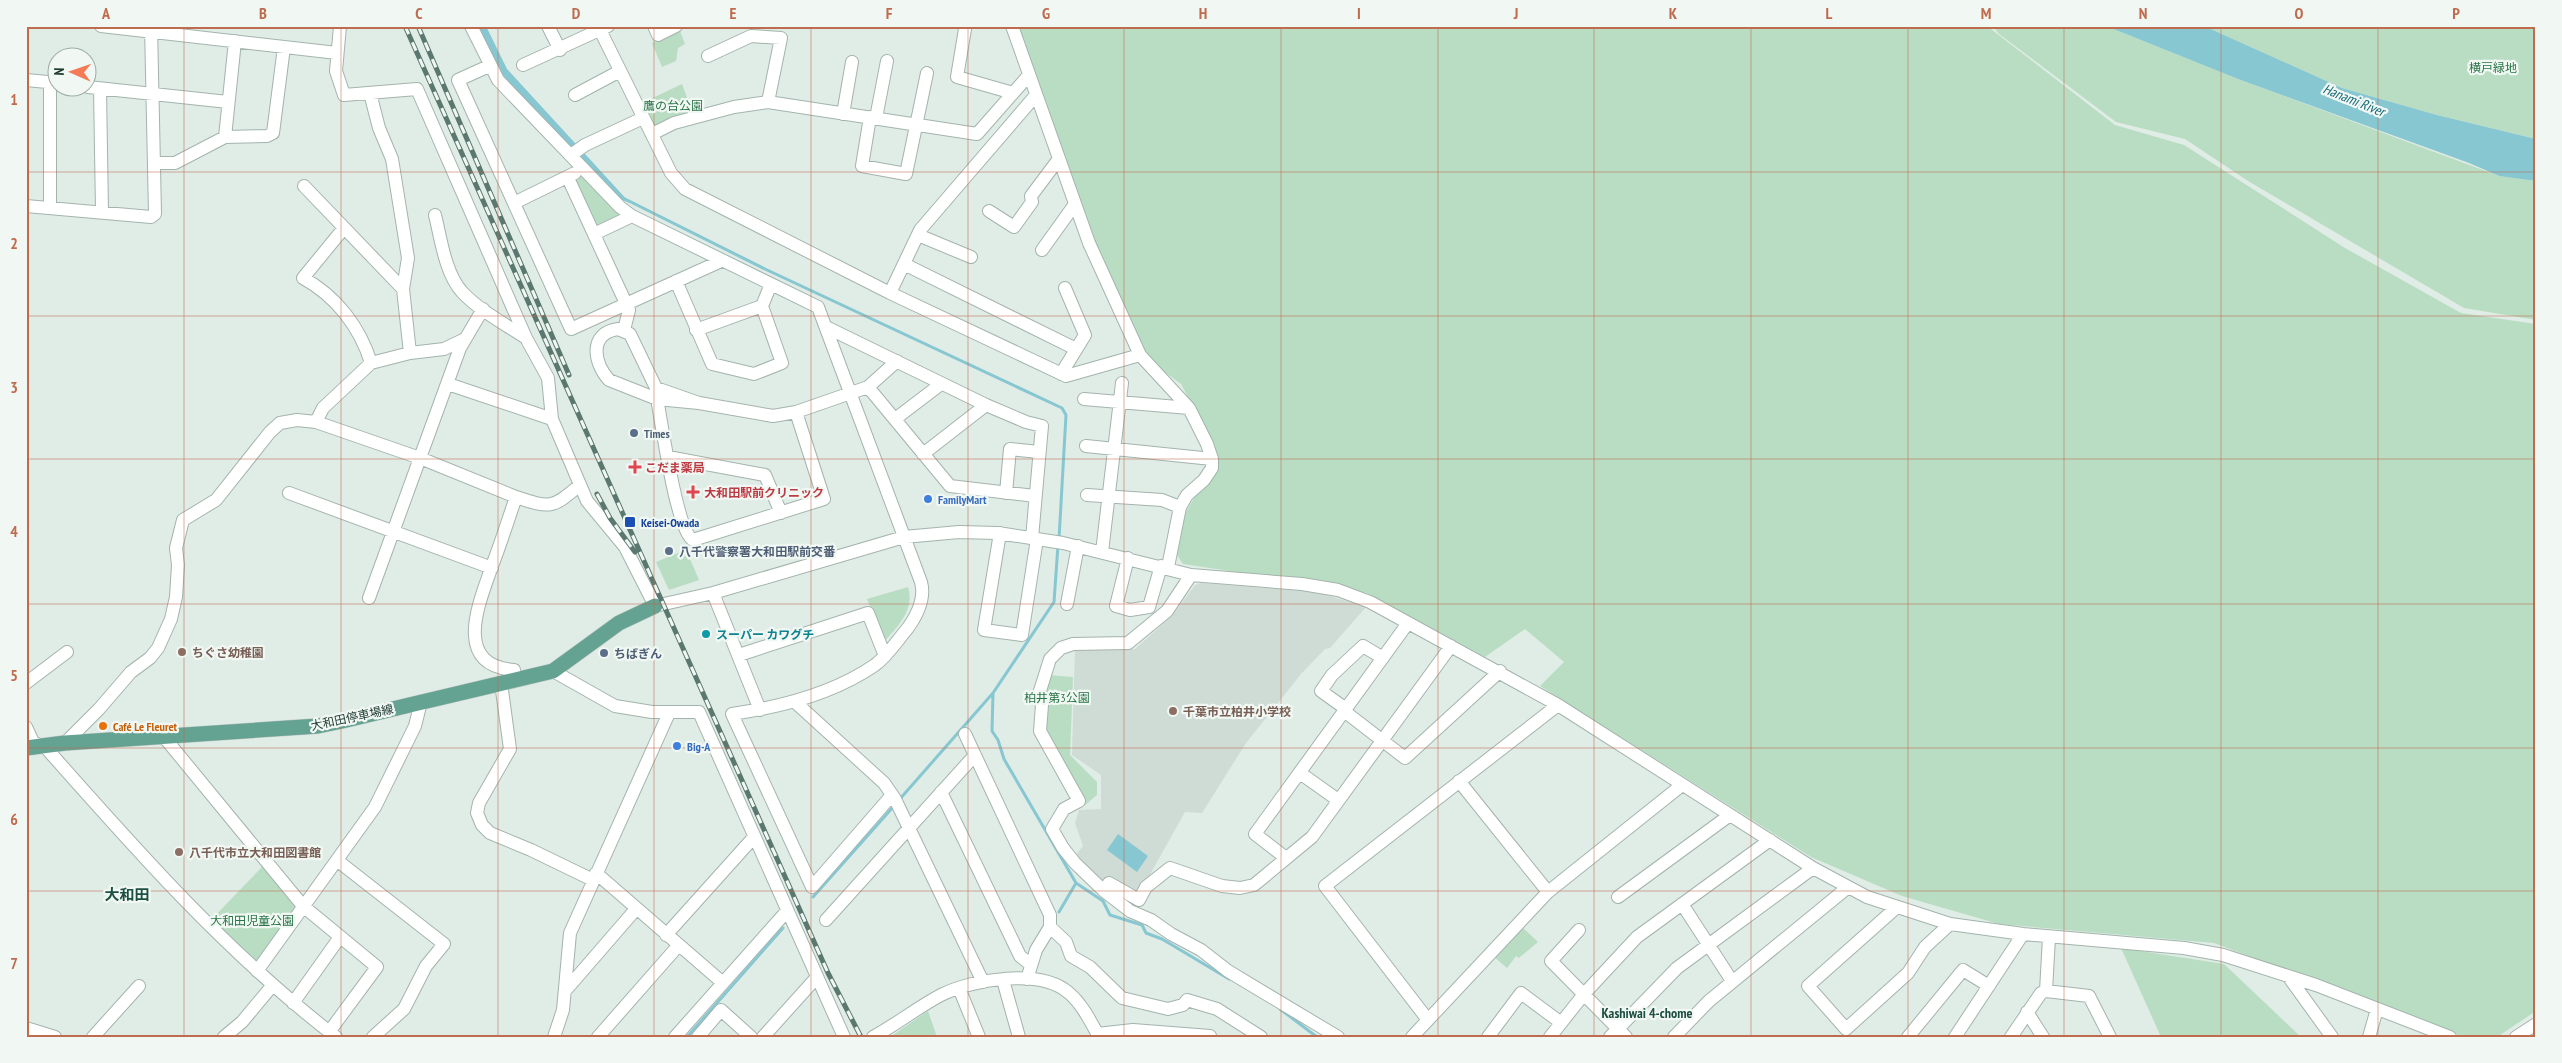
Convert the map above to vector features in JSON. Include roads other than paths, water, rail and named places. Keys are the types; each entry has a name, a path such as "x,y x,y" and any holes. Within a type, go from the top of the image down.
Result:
{"main road":[{"name":"大和田停車場線","path":"33,747 64,743 318,726 553,671 619,623 656,606"}],"street":[{"path":"101,26 151,29 337,53"},
{"path":"340,26 336,71 344,95 416,89 526,338 548,378 552,419 589,505 625,547 656,606 713,593 904,537 959,532 1000,533 1059,542 1165,566 1191,575 1302,584 1338,590 1370,602 1558,705 1847,888 1896,907 1950,924 2049,937 2184,948 2223,955 2288,976 2447,1036"},
{"path":"471,26 489,66 498,80 572,154 620,207 632,216 721,261 818,307 922,588 920,604 909,628 885,656 863,672 795,702 732,714 812,887 895,801"},
{"path":"548,26 560,50"},
{"path":"654,26 658,35 676,26"},
{"path":"1012,26 1089,244 1140,355 1189,408 1204,436 1212,459 1212,468 1204,480 1187,495 1180,507 1165,566 1149,607 1144,610 1136,608 1130,610 1116,606 1128,558"},
{"path":"523,65 560,50 602,27 620,71 671,173 685,189 890,292 1066,376 1140,355"},
{"path":"26,206 102,211 151,217 155,214 151,29"},
{"path":"965,29 957,77 1012,93"},
{"path":"708,56 751,36 781,38 768,102"},
{"path":"225,137 235,41"},
{"path":"154,163 175,163 225,137 267,136 273,133 284,47"},
{"path":"888,61 862,166 906,174 927,73"},
{"path":"843,114 852,62"},
{"path":"489,66 458,80 571,329 721,261"},
{"path":"576,95 620,71"},
{"path":"652,134 674,123 734,107 768,102 976,134 1029,75"},
{"path":"26,80 48,82"},
{"path":"98,88 228,102"},
{"path":"370,93 379,128 392,159 408,258 403,289 410,353"},
{"path":"890,292 918,235 1036,95"},
{"path":"50,207 54,98"},
{"path":"95,98 102,211"},
{"path":"572,154 585,145 643,118"},
{"path":"989,212 1014,227 1032,202 1031,196 1058,160"},
{"path":"514,203 568,178 582,167"},
{"path":"568,178 629,310 624,330"},
{"path":"304,186 403,289"},
{"path":"1042,250 1075,204"},
{"path":"434,215 451,271 462,291 483,309 526,338"},
{"path":"594,234 632,216"},
{"path":"344,228 303,278 330,296 343,312 365,342 371,363"},
{"path":"918,235 971,257"},
{"path":"904,264 1076,349"},
{"path":"676,281 712,364 754,374 782,364 762,306 772,284"},
{"path":"1061,374 1085,335 1065,288"},
{"path":"696,330 762,306"},
{"path":"369,598 465,339 483,309"},
{"path":"826,327 986,405 1026,422 1042,426 1035,496 1035,538 1022,635 984,630 1000,533"},
{"path":"699,403 657,399 611,382 606,376 595,351 597,341 614,329 624,330 630,334 656,388 667,394 699,403 757,415 773,416 796,412 850,394 868,387 897,361"},
{"path":"316,422 323,408 371,363 410,353 444,348 465,339"},
{"path":"1102,552 1122,383"},
{"path":"448,384 552,419"},
{"path":"896,419 941,384"},
{"path":"868,387 950,486 1035,496"},
{"path":"657,399 681,516 690,539 698,539 824,499 796,412"},
{"path":"1084,399 1189,408"},
{"path":"923,454 986,405"},
{"path":"64,743 100,709 131,672 150,658 158,648 171,619 176,597 178,565 176,548 183,520 216,500 270,432 280,423 297,420 316,422 420,458 540,505 549,506 559,503 580,485"},
{"path":"1086,446 1212,459"},
{"path":"1006,493 1010,449 1039,452"},
{"path":"668,457 765,475 780,513"},
{"path":"289,493 492,568"},
{"path":"1088,495 1162,500 1180,507"},
{"path":"516,497 492,568 480,595 475,618 476,640 486,661 492,665 514,670 516,680"},
{"path":"1067,604 1078,546"},
{"path":"1191,575 1167,611 1128,643 1073,644 1061,648 1050,658 1038,697 1042,705 1040,731 1079,800 1064,809 1052,829 1063,848 1104,891 1130,911 1151,920 1171,934 1201,950 1228,971 1338,1037"},
{"path":"713,593 760,710"},
{"path":"739,655 868,613 885,656"},
{"path":"1286,858 1255,834 1408,623"},
{"path":"1383,658 1363,646 1332,675 1321,691 1405,758 1500,672"},
{"path":"1104,891 1109,883 1139,900 1146,887 1170,868 1222,886 1240,888 1254,885 1312,837 1451,646"},
{"path":"26,683 67,652"},
{"path":"553,671 615,706 630,710 669,713 699,712 844,1037"},
{"path":"501,682 510,749 479,803 477,813 482,825 490,833 594,877 636,909 723,983"},
{"path":"257,971 303,906 338,861 375,807 415,726 421,702"},
{"path":"795,702 884,782 909,828 983,982"},
{"path":"1428,1020 1324,886 1558,705"},
{"path":"554,1037 563,1010 570,933 669,713"},
{"path":"26,728 33,742 33,747 47,750 155,870 272,986 332,1034 377,967 303,906 164,737"},
{"path":"965,734 1050,915 1050,927 1042,938 1030,964 1032,979"},
{"path":"826,920 975,755"},
{"path":"1300,773 1338,800"},
{"path":"1460,781 1548,892"},
{"path":"1412,1037 1548,892 1682,785"},
{"path":"942,792 1020,956 1030,964"},
{"path":"1618,896 1730,815"},
{"path":"666,935 754,837"},
{"path":"1550,1037 1584,994 1637,937 1770,840"},
{"path":"338,861 444,944 426,966 404,1009 373,1037"},
{"path":"1579,930 1551,961 1584,994 1618,1034 1677,968 1813,868"},
{"path":"1674,1037 1732,981 1847,888"},
{"path":"1682,904 1732,981"},
{"path":"1896,907 1808,986 1846,1029 1908,974 1925,947 1950,924"},
{"path":"565,991 636,909"},
{"path":"675,1037 787,911"},
{"path":"1050,927 1066,942 1071,956 1090,967 1122,998 1168,1008 1183,1005 1187,1000 1217,1009 1261,1037"},
{"path":"1955,1037 2023,934"},
{"path":"292,1002 340,937"},
{"path":"2046,991 2049,937"},
{"path":"598,1037 678,946"},
{"path":"1908,1037 1963,970 1989,986"},
{"path":"2288,976 2332,1037"},
{"path":"763,1037 816,977"},
{"path":"873,1037 941,995 959,988 983,982 1032,979 1051,982 1071,994 1098,1035 1133,1030 1210,1036"},
{"path":"1003,980 1019,1037"},
{"path":"93,1037 139,986"},
{"path":"224,1037 242,1022 272,986"},
{"path":"959,988 979,1037"},
{"path":"2011,1037 2041,992 2046,991 2089,996 2110,1037"},
{"path":"1488,1037 1521,993 1560,1022"},
{"path":"2369,1037 2377,1009"},
{"path":"698,1037 721,1010 751,1037"},
{"path":"2028,1012 2043,1037"},
{"path":"2516,1037 2536,1024"},
{"path":"26,1028 55,1037"}],"water":[{"path":"478,26 486,26 507,69 630,203 620,199 507,81 491,56"},
{"name":"Hanami River","path":"2106,26 2204,26 2342,88 2437,115 2536,139 2536,181 2499,176 2469,163 2238,79"},
{"path":"1118,834 1148,856 1137,872 1107,850"}],"waterway":[{"path":"625,199 765,269 1062,408 1066,415 1059,539"},
{"path":"899,800 993,693 1054,602 1058,545"},
{"path":"993,693 992,731 998,740 1004,759 1076,883 1103,901 1110,915 1142,925 1146,933 1162,939 1229,979"},
{"path":"813,897 894,806"},
{"path":"1059,912 1076,883"},
{"path":"687,1037 783,928"},
{"path":"1280,1009 1317,1037"}],"railway":[{"path":"405,26 828,973 861,1037"},
{"path":"418,26 569,375"},
{"path":"597,494 610,518 635,552"}],"place":[{"name":"Times","path":"634,433"},
{"name":"こだま薬局","path":"635,467"},
{"name":"大和田駅前クリニック","path":"693,492"},
{"name":"FamilyMart","path":"928,499"},
{"name":"Keisei-Owada","path":"630,522"},
{"name":"八千代警察署大和田駅前交番","path":"669,551"},
{"name":"スーパー カワグチ","path":"706,634"},
{"name":"ちぐさ幼稚園","path":"182,652"},
{"name":"ちばぎん","path":"604,653"},
{"name":"千葉市立柏井小学校","path":"1173,711"},
{"name":"Café Le Fleuret","path":"103,726"},
{"name":"Big-A","path":"677,746"},
{"name":"八千代市立大和田図書館","path":"179,852"}],"district":[{"name":"大和田","path":"127,894"},
{"name":"Kashiwai 4-chome","path":"1647,1013"}],"park label":[{"name":"横戸緑地","path":"2493,67"},
{"name":"鷹の台公園","path":"673,105"},
{"name":"柏井第3公園","path":"1057,697"},
{"name":"大和田児童公園","path":"252,920"}]}
